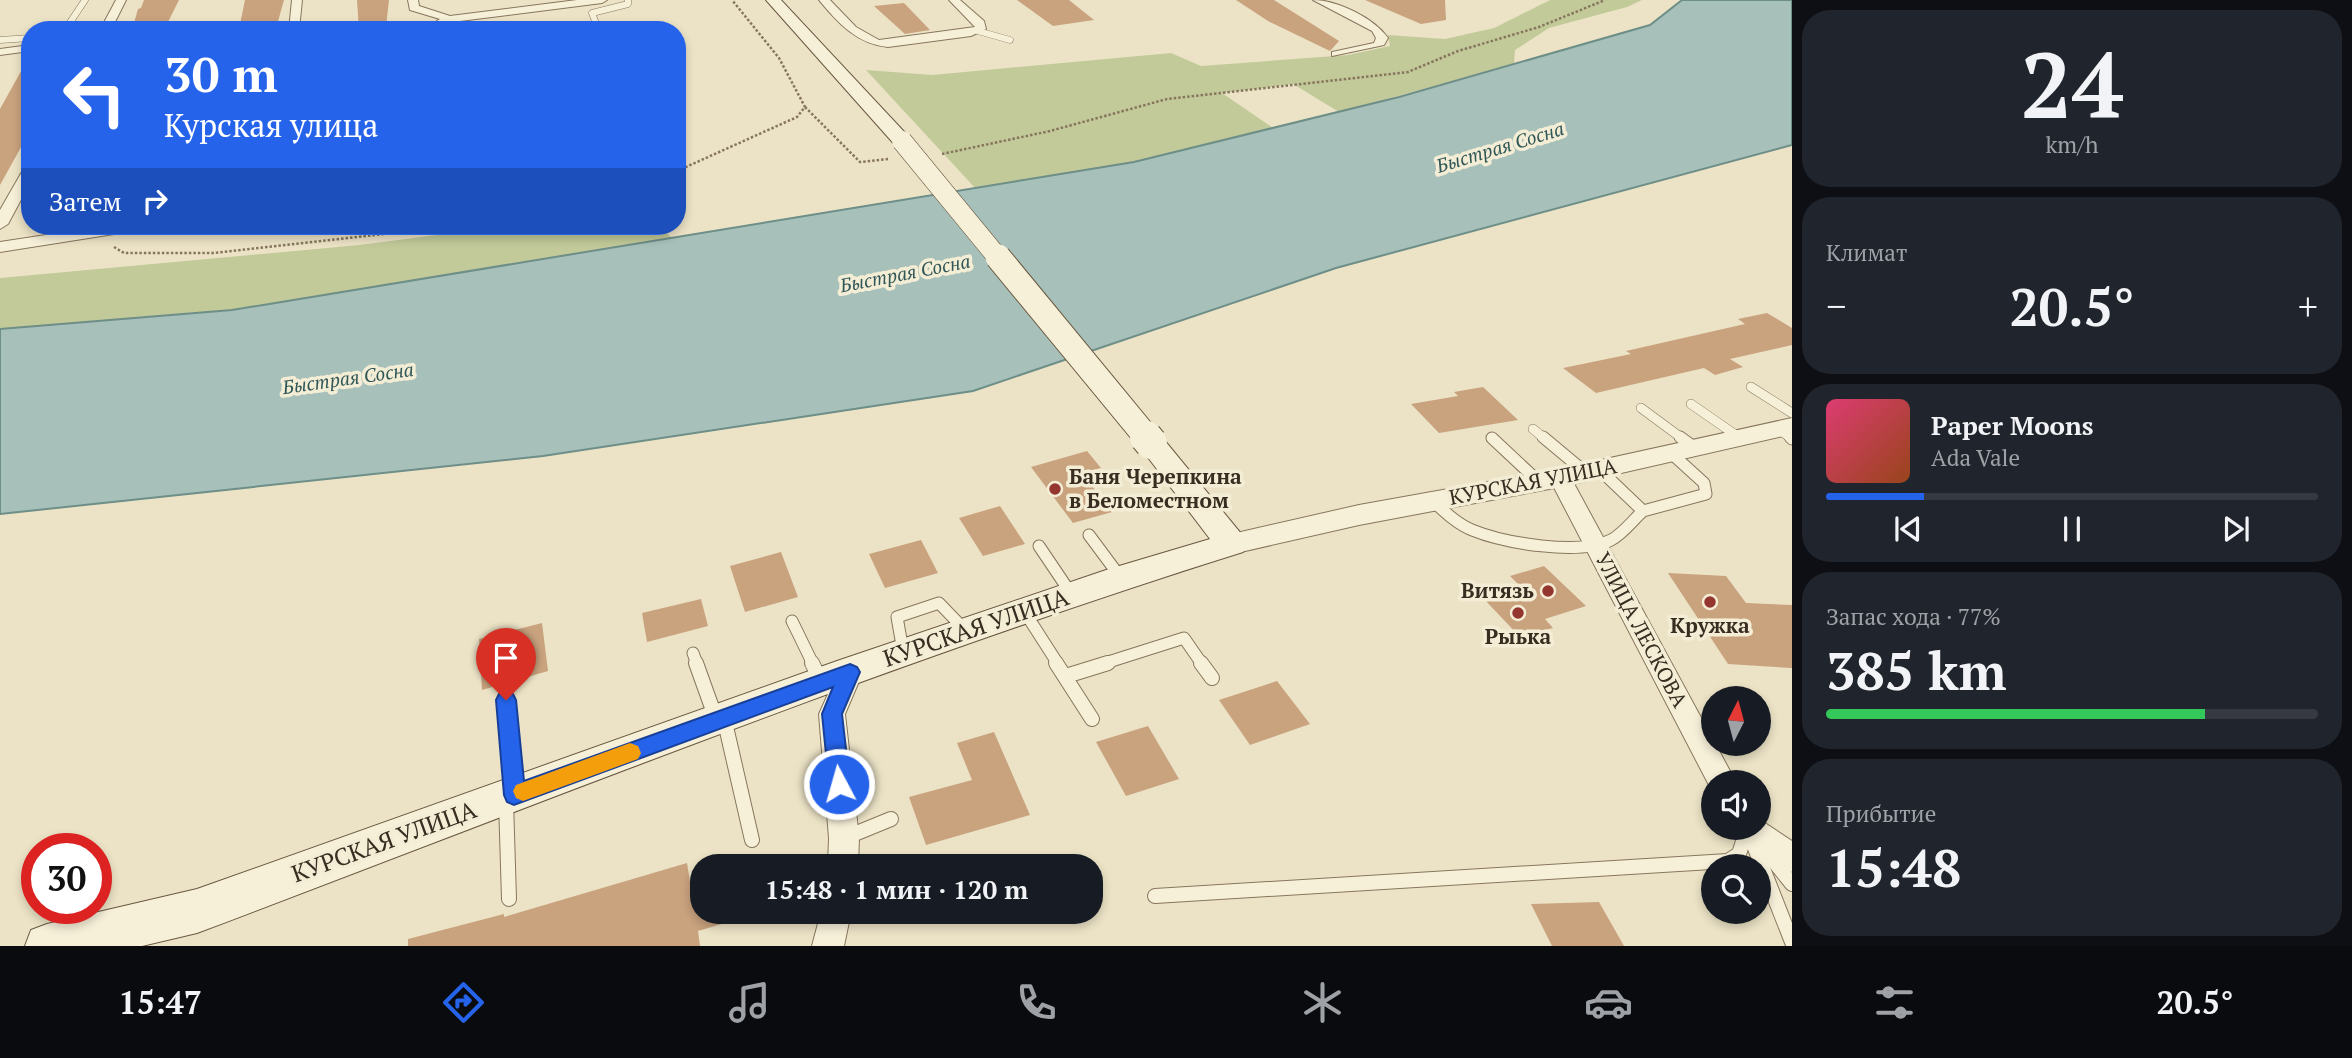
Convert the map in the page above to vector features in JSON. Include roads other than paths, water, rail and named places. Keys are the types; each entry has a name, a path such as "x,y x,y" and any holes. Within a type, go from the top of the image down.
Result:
{"main road":[{"path":"773,0 1151,443 1232,544"},
{"name":"КУРСКАЯ УЛИЦА","path":"47,946 197,911 1024,611 1232,544"}],"street":[{"path":"109,21 121,0"},
{"path":"295,21 297,0"},
{"path":"413,0 414,8 450,19"},
{"path":"446,21 603,0"},
{"path":"824,0 863,39 874,43 894,44 980,30 980,23 954,0"},
{"path":"1318,0 1376,29 1382,38 1378,45 1336,54"},
{"path":"0,52 21,49"},
{"path":"0,224 21,186"},
{"path":"0,247 75,235"},
{"name":"КУРСКАЯ УЛИЦА","path":"1232,544 1571,475 1789,427"},
{"name":"УЛИЦА ЛЕСКОВА","path":"1571,475 1596,546 1716,770"},
{"path":"836,678 832,714 843,854"},
{"path":"1765,840 1792,858"},
{"path":"828,946 833,924"}],"lane":[{"path":"71,21 85,0"},
{"path":"595,21 592,13 623,8 628,4 628,0"},
{"path":"980,30 1010,40"},
{"path":"0,40 21,39"},
{"path":"1751,387 1789,427"},
{"path":"1691,404 1740,438"},
{"path":"1433,501 1449,518 1472,531 1495,539 1596,546 1612,540 1643,510 1706,494 1703,483 1683,451 1641,408"},
{"path":"1532,429 1571,475"},
{"path":"1492,438 1643,510"},
{"path":"1089,534 1121,578"},
{"path":"1039,546 1072,595"},
{"path":"1024,611 1092,719"},
{"path":"792,621 836,678"},
{"path":"1066,676 1184,638 1212,678"},
{"path":"693,653 720,720 752,840"},
{"path":"506,700 510,796 509,899"},
{"path":"844,838 891,819"},
{"path":"1155,896 1728,861 1739,854 1743,840"},
{"path":"1752,840 1792,942"},
{"path":"1757,840 1792,884"}],"water":[{"name":"Быстрая Сосна","path":"1682,0 1792,0 1792,145 1336,268 973,391 543,456 0,514 0,329 232,310 1134,162 1399,97 1650,25"}],"place":[{"name":"Баня Черепкина в Беломестном","path":"1055,489"},
{"name":"Витязь","path":"1548,591"},
{"name":"Кружка","path":"1710,602"},
{"name":"Рыька","path":"1518,613"}]}
